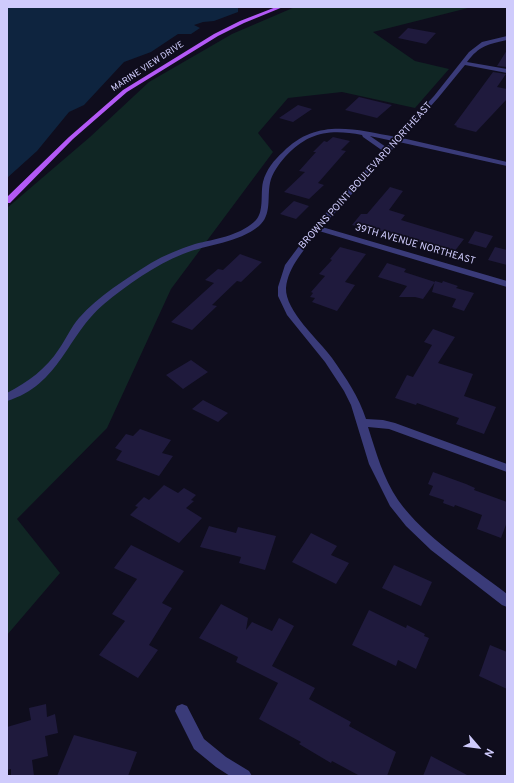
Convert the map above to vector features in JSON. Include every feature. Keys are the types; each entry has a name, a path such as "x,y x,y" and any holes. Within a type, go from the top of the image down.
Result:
{"main road":[{"name":"MARINE VIEW DRIVE","path":"7,201 71,138 125,91 216,35 251,17 281,7"}],"street":[{"name":"BROWNS POINT BOULEVARD NORTHEAST","path":"507,38 484,43 471,53 436,97 317,228 288,267 284,276 282,296 290,313 342,380 356,405 374,464 383,484 396,506 410,523 435,546 507,601"},
{"path":"464,63 507,71"},
{"path":"7,397 30,386 45,373 62,352 82,321 102,301 137,276 173,254 238,235 259,222 263,215 268,176 279,160 296,143 310,135 324,131 336,130 358,132 507,164"},
{"path":"358,132 370,138 387,151"},
{"name":"39TH AVENUE NORTHEAST","path":"317,228 507,284"},
{"path":"362,423 391,426 507,468"},
{"path":"182,711 199,744 221,762 244,776"}],"green space":[{"path":"295,7 472,7 373,32 415,61 449,69 415,108 342,92 288,98 258,133 273,152 171,289 107,428 17,519 60,573 7,635 7,208 90,137 149,82 232,34"}],"water":[{"path":"7,7 238,7 238,12 214,21 194,25 200,28 191,34 178,34 151,52 124,62 84,105 69,112 37,151 7,178"}],"building":[{"path":"408,28 436,33 426,44 398,38"},
{"path":"507,50 507,67 497,66"},
{"path":"493,72 506,74 497,87 507,89 507,99 476,132 456,127 457,126 454,125"},
{"path":"359,97 392,105 377,118 345,110"},
{"path":"298,105 312,109 293,122 279,118"},
{"path":"333,137 350,141 341,150 346,151 318,183 324,185 309,199 284,192 305,172 299,171 316,152 313,152 324,141 327,142"},
{"path":"390,187 403,191 389,210 405,215 401,220 464,239 454,252 377,230 352,225 361,214 367,214"},
{"path":"294,201 309,206 296,219 280,214"},
{"path":"475,231 493,236 486,248 468,243"},
{"path":"340,247 366,254 345,282 355,285 337,311 312,302 315,298 310,297 313,293 311,292 325,276 319,274 332,260 330,259"},
{"path":"495,247 507,250 507,265 488,260"},
{"path":"240,254 262,262 241,282 237,281 212,305 217,306 192,330 171,322 214,283 205,280 218,269 223,270"},
{"path":"387,263 406,269 404,272 435,282 423,299 415,297 399,297 407,286 378,277"},
{"path":"435,281 442,283 443,281 458,286 456,288 474,293 464,311 452,307 456,299 432,292"},
{"path":"433,329 455,337 438,363 473,374 464,396 496,407 484,434 456,424 459,418 417,403 416,405 395,398 407,375 413,377 432,345 424,342"},
{"path":"191,360 208,372 183,389 166,375"},
{"path":"203,400 228,413 218,422 192,409"},
{"path":"140,429 171,440 162,453 173,456 159,476 116,460 122,451 115,448 126,434 133,436"},
{"path":"433,472 466,484 475,488 474,490 507,502 507,522 501,538 477,529 482,515 455,505 454,507 443,503 444,500 429,495 433,486 428,484"},
{"path":"164,485 178,493 184,488 196,495 191,500 194,501 186,508 202,518 179,543 130,515 138,507 135,506 144,497 149,500"},
{"path":"209,526 236,533 238,527 276,536 265,570 239,563 241,557 200,547"},
{"path":"311,533 337,546 331,555 349,563 336,584 292,562"},
{"path":"131,545 184,571 162,603 172,608 149,645 158,650 138,678 99,655 125,621 112,614 137,579 114,568"},
{"path":"394,565 432,582 421,606 382,588"},
{"path":"221,604 248,618 246,630 252,622 272,631 279,618 294,626 272,666 315,688 309,699 351,722 349,726 396,752 387,776 360,776 332,761 331,763 299,744 301,742 259,719 278,683 236,662 238,657 199,638"},
{"path":"369,610 406,628 407,625 425,634 424,636 429,638 416,669 398,660 396,666 352,645"},
{"path":"490,645 507,652 507,689 479,676"},
{"path":"46,704 47,717 55,714 58,733 45,736 48,756 32,760 34,776 11,776 11,769 7,770 7,727 31,720 29,708"},
{"path":"74,735 137,752 128,776 57,776"},
{"path":"431,756 469,776 423,776"}]}
